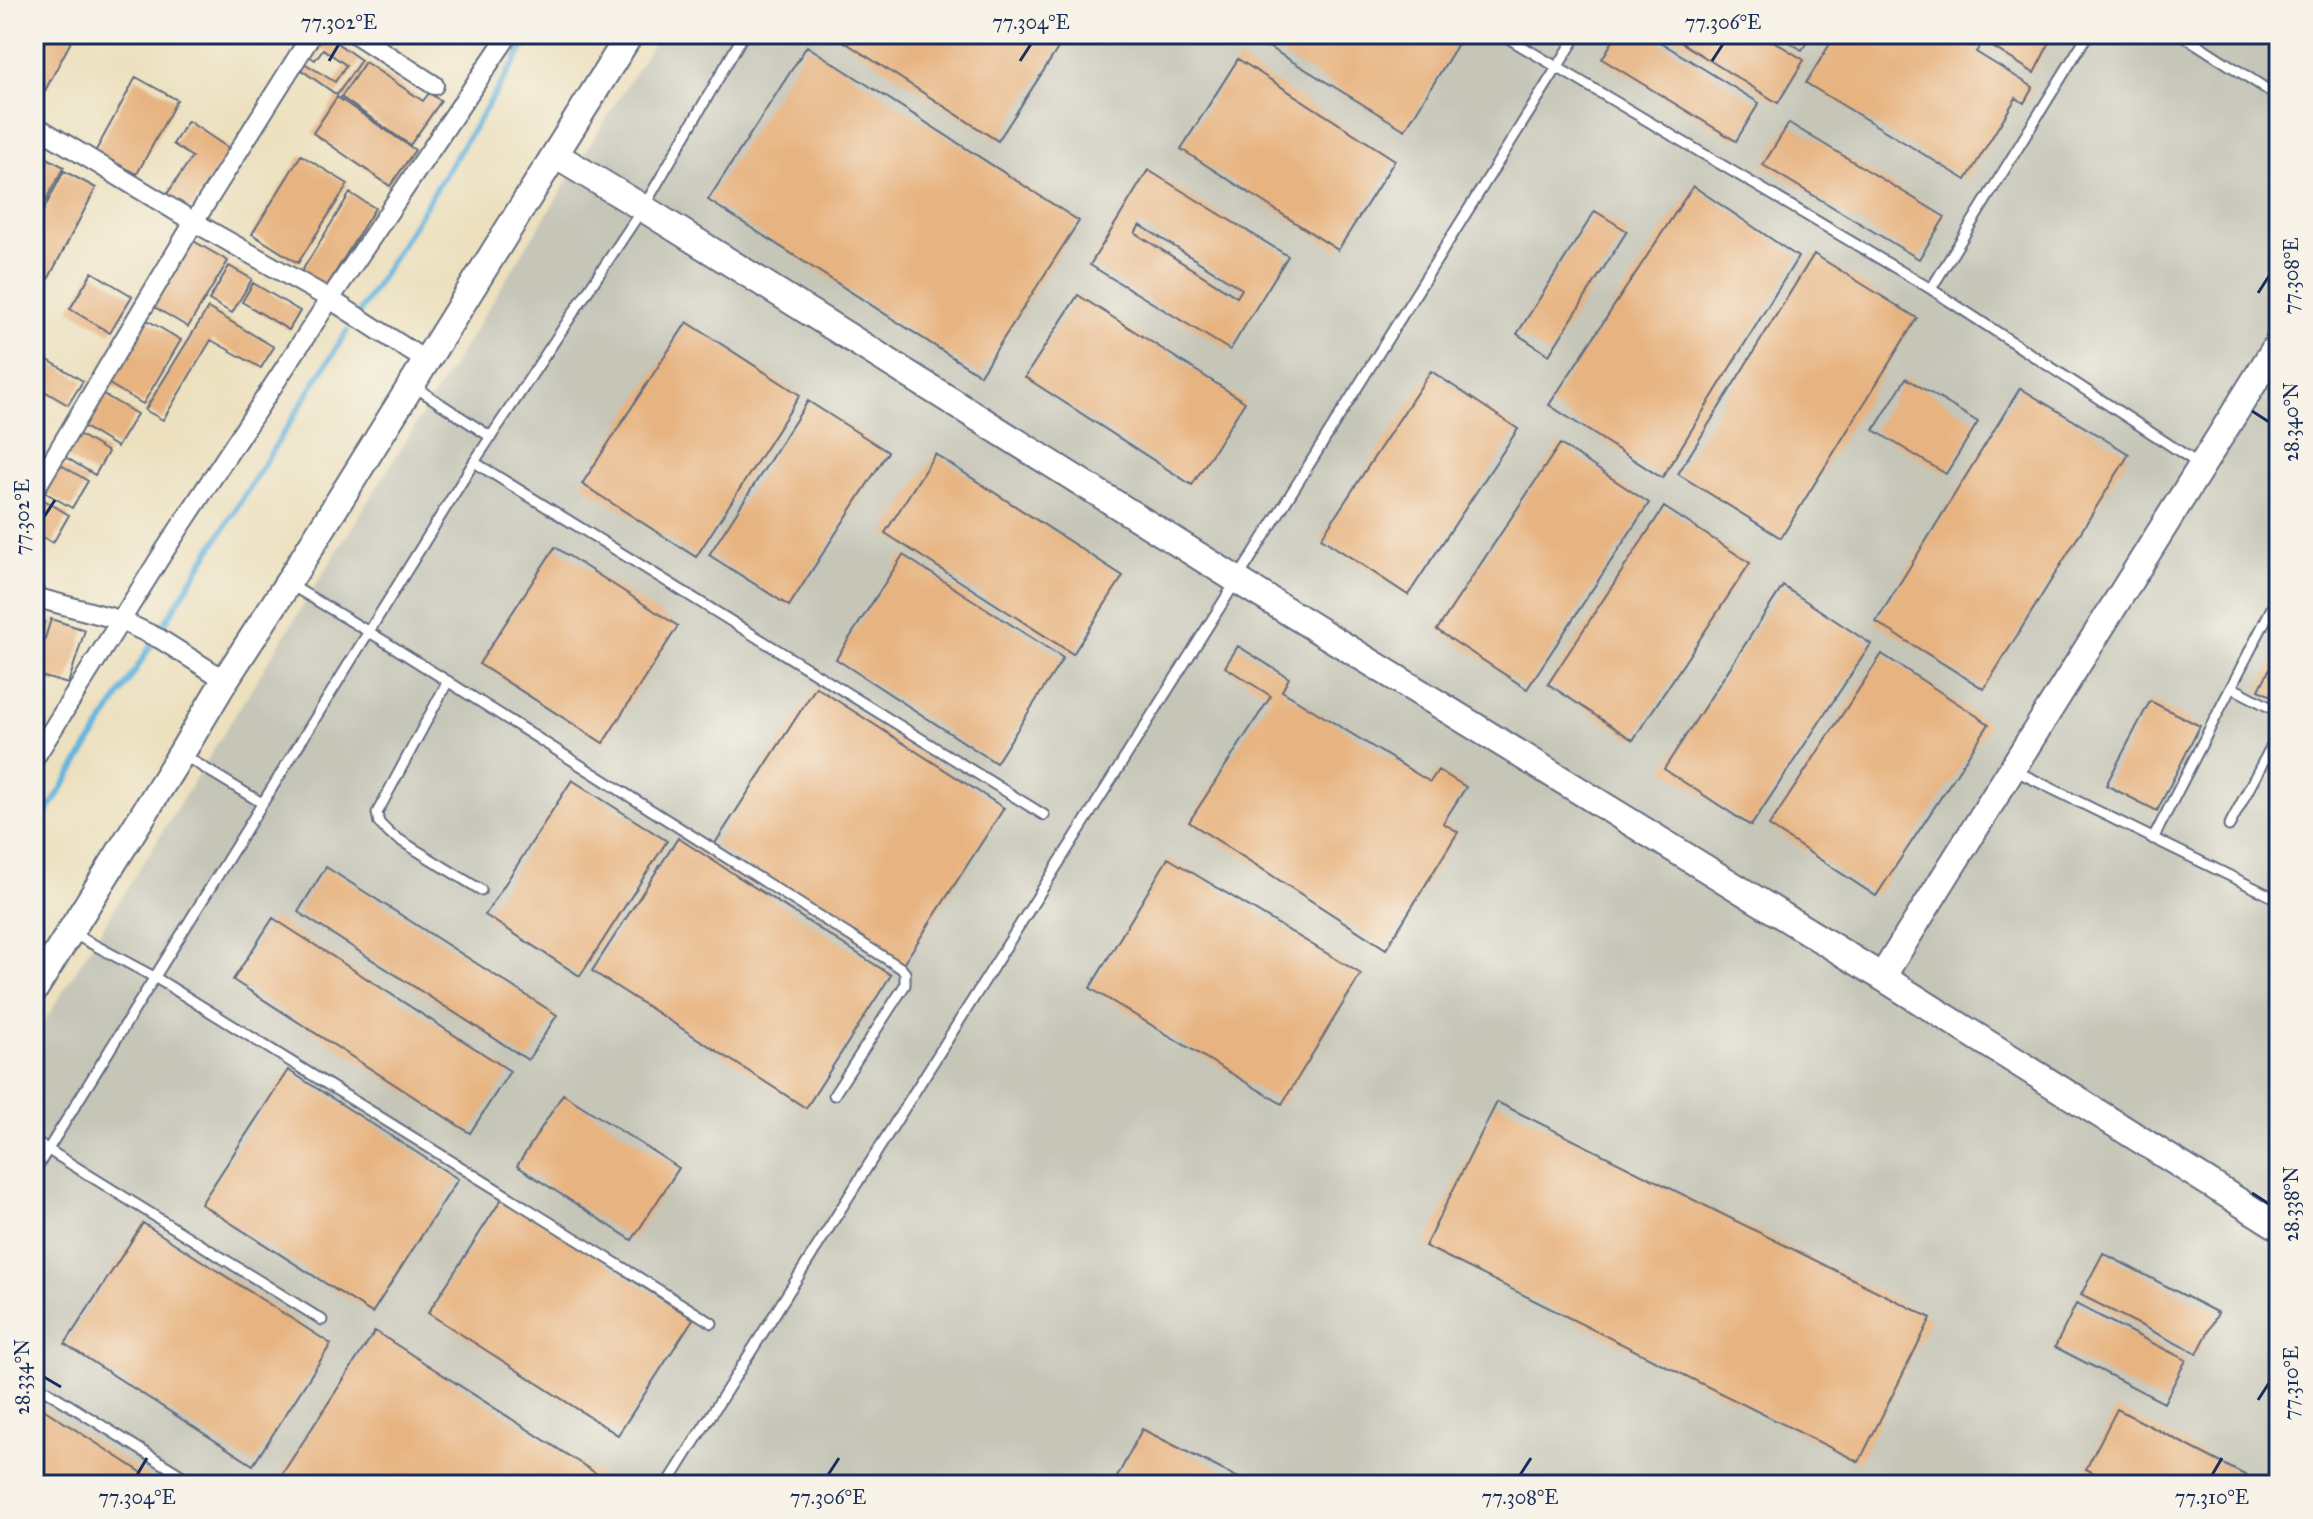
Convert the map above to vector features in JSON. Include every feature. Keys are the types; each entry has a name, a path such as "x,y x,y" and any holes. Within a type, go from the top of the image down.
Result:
{"street":[{"path":"34,491 194,222 312,34"},
{"path":"355,34 434,85"},
{"path":"34,759 120,620 330,299 509,34"},
{"path":"34,990 630,34"},
{"path":"34,125 194,222 330,299 426,361"},
{"path":"555,155 1882,977 2279,1227"},
{"path":"1882,977 2279,342"},
{"path":"34,597 120,620 152,635 225,680"}],"lane":[{"path":"34,1172 474,462 643,208 744,34"},
{"path":"1501,34 1931,289 2202,466"},
{"path":"667,1485 1578,34"},
{"path":"1931,289 2088,34"},
{"path":"2181,34 2279,97"},
{"path":"412,385 491,437"},
{"path":"474,462 1044,815"},
{"path":"288,583 901,968 905,973 905,985 834,1095"},
{"path":"2153,839 2279,594"},
{"path":"448,681 377,813 379,823 390,834 481,890"},
{"path":"2231,687 2279,712"},
{"path":"2229,826 2279,732"},
{"path":"181,754 262,803"},
{"path":"2012,770 2279,900"},
{"path":"70,932 156,978 712,1323"},
{"path":"34,1141 322,1320"},
{"path":"34,1383 197,1485"}],"shaded area":[{"path":"659,34 2279,34 2279,1485 34,1485 34,1038"}],"building":[{"path":"34,34 75,34 38,104 34,102"},
{"path":"324,34 361,60 337,95 300,69 304,63 335,82 346,65 323,49 315,60 309,56"},
{"path":"848,34 1066,36 998,141 843,41"},
{"path":"1261,34 1446,34 1459,42 1405,130 1257,40"},
{"path":"1617,34 1647,34 1759,103 1736,141 1602,59"},
{"path":"1676,34 1762,34 1804,60 1778,103 1674,38"},
{"path":"1776,34 1812,34 1802,50"},
{"path":"1836,34 2054,34 2034,73 1983,41 1976,52 2033,87 2024,103 2016,98 1966,180 1806,83"},
{"path":"807,46 1079,221 980,375 708,200"},
{"path":"1238,59 1395,160 1338,250 1181,149"},
{"path":"365,62 423,101 429,93 441,101 410,145 341,97"},
{"path":"136,77 177,100 137,174 95,152"},
{"path":"337,97 415,150 390,186 313,133"},
{"path":"188,121 230,149 191,209 167,194 192,157 173,144"},
{"path":"1789,123 1945,217 1919,259 1763,165"},
{"path":"38,153 64,167 34,222 34,160"},
{"path":"301,155 348,184 298,263 252,234"},
{"path":"1148,170 1288,256 1230,350 1090,265","holes":["1140,225 1242,289 1237,297 1135,233"]},
{"path":"64,171 96,188 42,291 34,286 34,228"},
{"path":"1693,186 1798,257 1662,478 1549,405"},
{"path":"350,193 375,208 325,289 300,274"},
{"path":"1595,211 1627,231 1549,355 1517,334"},
{"path":"190,239 228,261 188,327 151,305"},
{"path":"1814,254 1917,318 1781,538 1678,474"},
{"path":"229,266 252,279 232,313 209,300"},
{"path":"92,272 132,296 110,333 70,309"},
{"path":"253,283 300,311 289,330 242,302"},
{"path":"1078,295 1245,402 1192,485 1025,377"},
{"path":"208,308 274,347 261,368 211,340 163,420 145,410"},
{"path":"147,320 181,340 143,404 109,384"},
{"path":"687,322 800,395 696,557 582,484"},
{"path":"43,357 83,381 68,405 34,385 34,373"},
{"path":"1431,371 1518,429 1408,595 1321,538"},
{"path":"1906,378 1978,422 1946,474 1874,430"},
{"path":"2020,388 2129,454 1984,689 1876,622"},
{"path":"101,393 137,414 117,447 81,425"},
{"path":"808,401 888,452 789,606 709,555"},
{"path":"75,432 108,452 95,475 62,455"},
{"path":"1560,444 1649,503 1527,689 1437,630"},
{"path":"935,454 1123,576 1073,654 885,533"},
{"path":"56,462 88,481 72,508 39,489"},
{"path":"36,495 69,515 53,543 34,532"},
{"path":"1664,507 1750,563 1633,740 1548,684"},
{"path":"555,547 678,626 603,743 479,664"},
{"path":"903,555 1063,658 996,763 836,659"},
{"path":"1783,586 1871,644 1751,826 1664,769"},
{"path":"34,619 44,622 35,653 34,652"},
{"path":"51,619 85,630 68,684 34,674"},
{"path":"1238,646 1289,678 1282,691 1430,782 1438,770 1466,787 1443,823 1458,832 1386,949 1189,822 1271,696 1225,667"},
{"path":"2279,650 2279,700 2259,690"},
{"path":"1882,654 1989,724 1876,896 1769,826"},
{"path":"816,687 1004,808 902,966 714,845"},
{"path":"2150,701 2200,726 2157,811 2106,785"},
{"path":"572,780 667,841 580,976 485,915"},
{"path":"678,838 891,975 806,1108 592,971"},
{"path":"1168,858 1361,974 1282,1104 1090,988"},
{"path":"326,867 557,1015 528,1060 298,912"},
{"path":"273,918 510,1071 470,1133 233,980"},
{"path":"288,1070 458,1179 372,1313 201,1204"},
{"path":"563,1094 679,1168 632,1240 517,1166"},
{"path":"1497,1102 1931,1318 1859,1462 1425,1246"},
{"path":"503,1197 693,1319 618,1435 428,1313"},
{"path":"143,1223 331,1344 253,1465 65,1344"},
{"path":"2103,1253 2218,1313 2197,1354 2081,1295"},
{"path":"2076,1304 2186,1360 2164,1403 2055,1347"},
{"path":"375,1331 614,1485 275,1485"},
{"path":"34,1403 161,1485 34,1485"},
{"path":"2117,1409 2264,1485 2117,1485 2086,1469"},
{"path":"1142,1429 1252,1485 1113,1485"}],"waterway":[{"path":"359,313 532,34"},
{"path":"34,833 347,331"}]}
